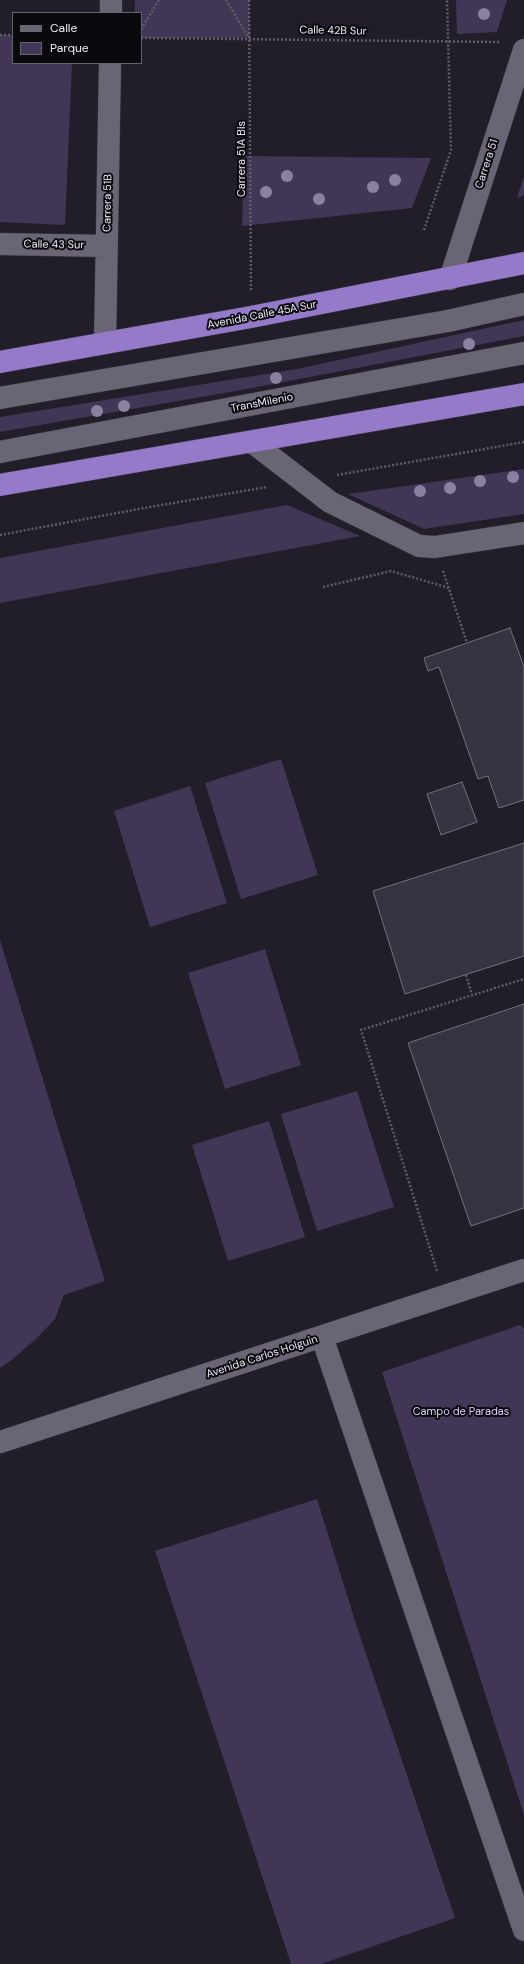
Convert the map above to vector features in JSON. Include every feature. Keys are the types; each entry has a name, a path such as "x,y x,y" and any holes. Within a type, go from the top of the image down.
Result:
{"highway":[{"name":"Avenida Calle 45A Sur","path":"0,362 251,317 450,279 524,263"},
{"path":"0,485 524,394"}],"street":[{"path":"111,0 111,12"},
{"name":"Carrera 51","path":"450,279 524,50"},
{"name":"Carrera 51B","path":"105,343 110,64"},
{"name":"Calle 43 Sur","path":"0,244 107,246"},
{"path":"0,398 440,322 524,304"},
{"name":"TransMilenio","path":"0,452 524,353"},
{"path":"252,442 343,510 419,546 435,547 524,533"},
{"name":"Avenida Carlos Holguin","path":"0,1442 524,1270"},
{"path":"322,1337 524,1930"}],"path":[{"path":"142,27 159,0"},
{"path":"226,0 250,38"},
{"name":"Carrera 51A Bis","path":"249,0 251,317"},
{"path":"424,230 451,150 448,0"},
{"path":"0,35 12,35"},
{"name":"Calle 42B Sur","path":"142,38 502,42"},
{"path":"0,535 144,508 524,442"},
{"path":"441,566 467,643"},
{"path":"323,588 391,571 449,588"},
{"path":"466,975 472,995"},
{"path":"444,1296 361,1030 524,979"}],"green space":[{"path":"135,0 249,0 250,38 142,38 142,12 135,12"},
{"path":"456,0 507,0 497,32 457,34"},
{"path":"0,35 12,35 12,64 72,64 65,225 0,222"},
{"path":"244,156 431,158 412,208 242,226"},
{"path":"524,176 524,195 517,198"},
{"path":"524,320 524,336 247,389 0,432 0,417 297,369"},
{"path":"524,469 524,514 424,529 348,494"},
{"path":"287,505 360,536 0,603 0,558"},
{"path":"281,759 318,875 241,899 205,783"},
{"path":"190,786 227,903 150,927 114,811"},
{"path":"0,940 105,1281 64,1295 55,1319 37,1338 0,1368"},
{"path":"265,949 301,1065 225,1089 188,973"},
{"path":"357,1091 394,1207 317,1231 281,1114"},
{"path":"269,1121 305,1237 228,1261 192,1145"},
{"name":"Campo de Paradas","path":"520,1325 524,1329 524,1815 382,1372"},
{"path":"317,1499 356,1624 455,1918 321,1964 291,1964 155,1551"}],"building":[{"path":"510,628 524,667 524,800 499,808 488,776 478,779 439,667 428,671 424,658"},
{"path":"462,782 477,822 441,835 427,794"},
{"path":"524,843 524,956 405,994 373,891"},
{"path":"524,1004 524,1208 471,1226 408,1043"}]}
